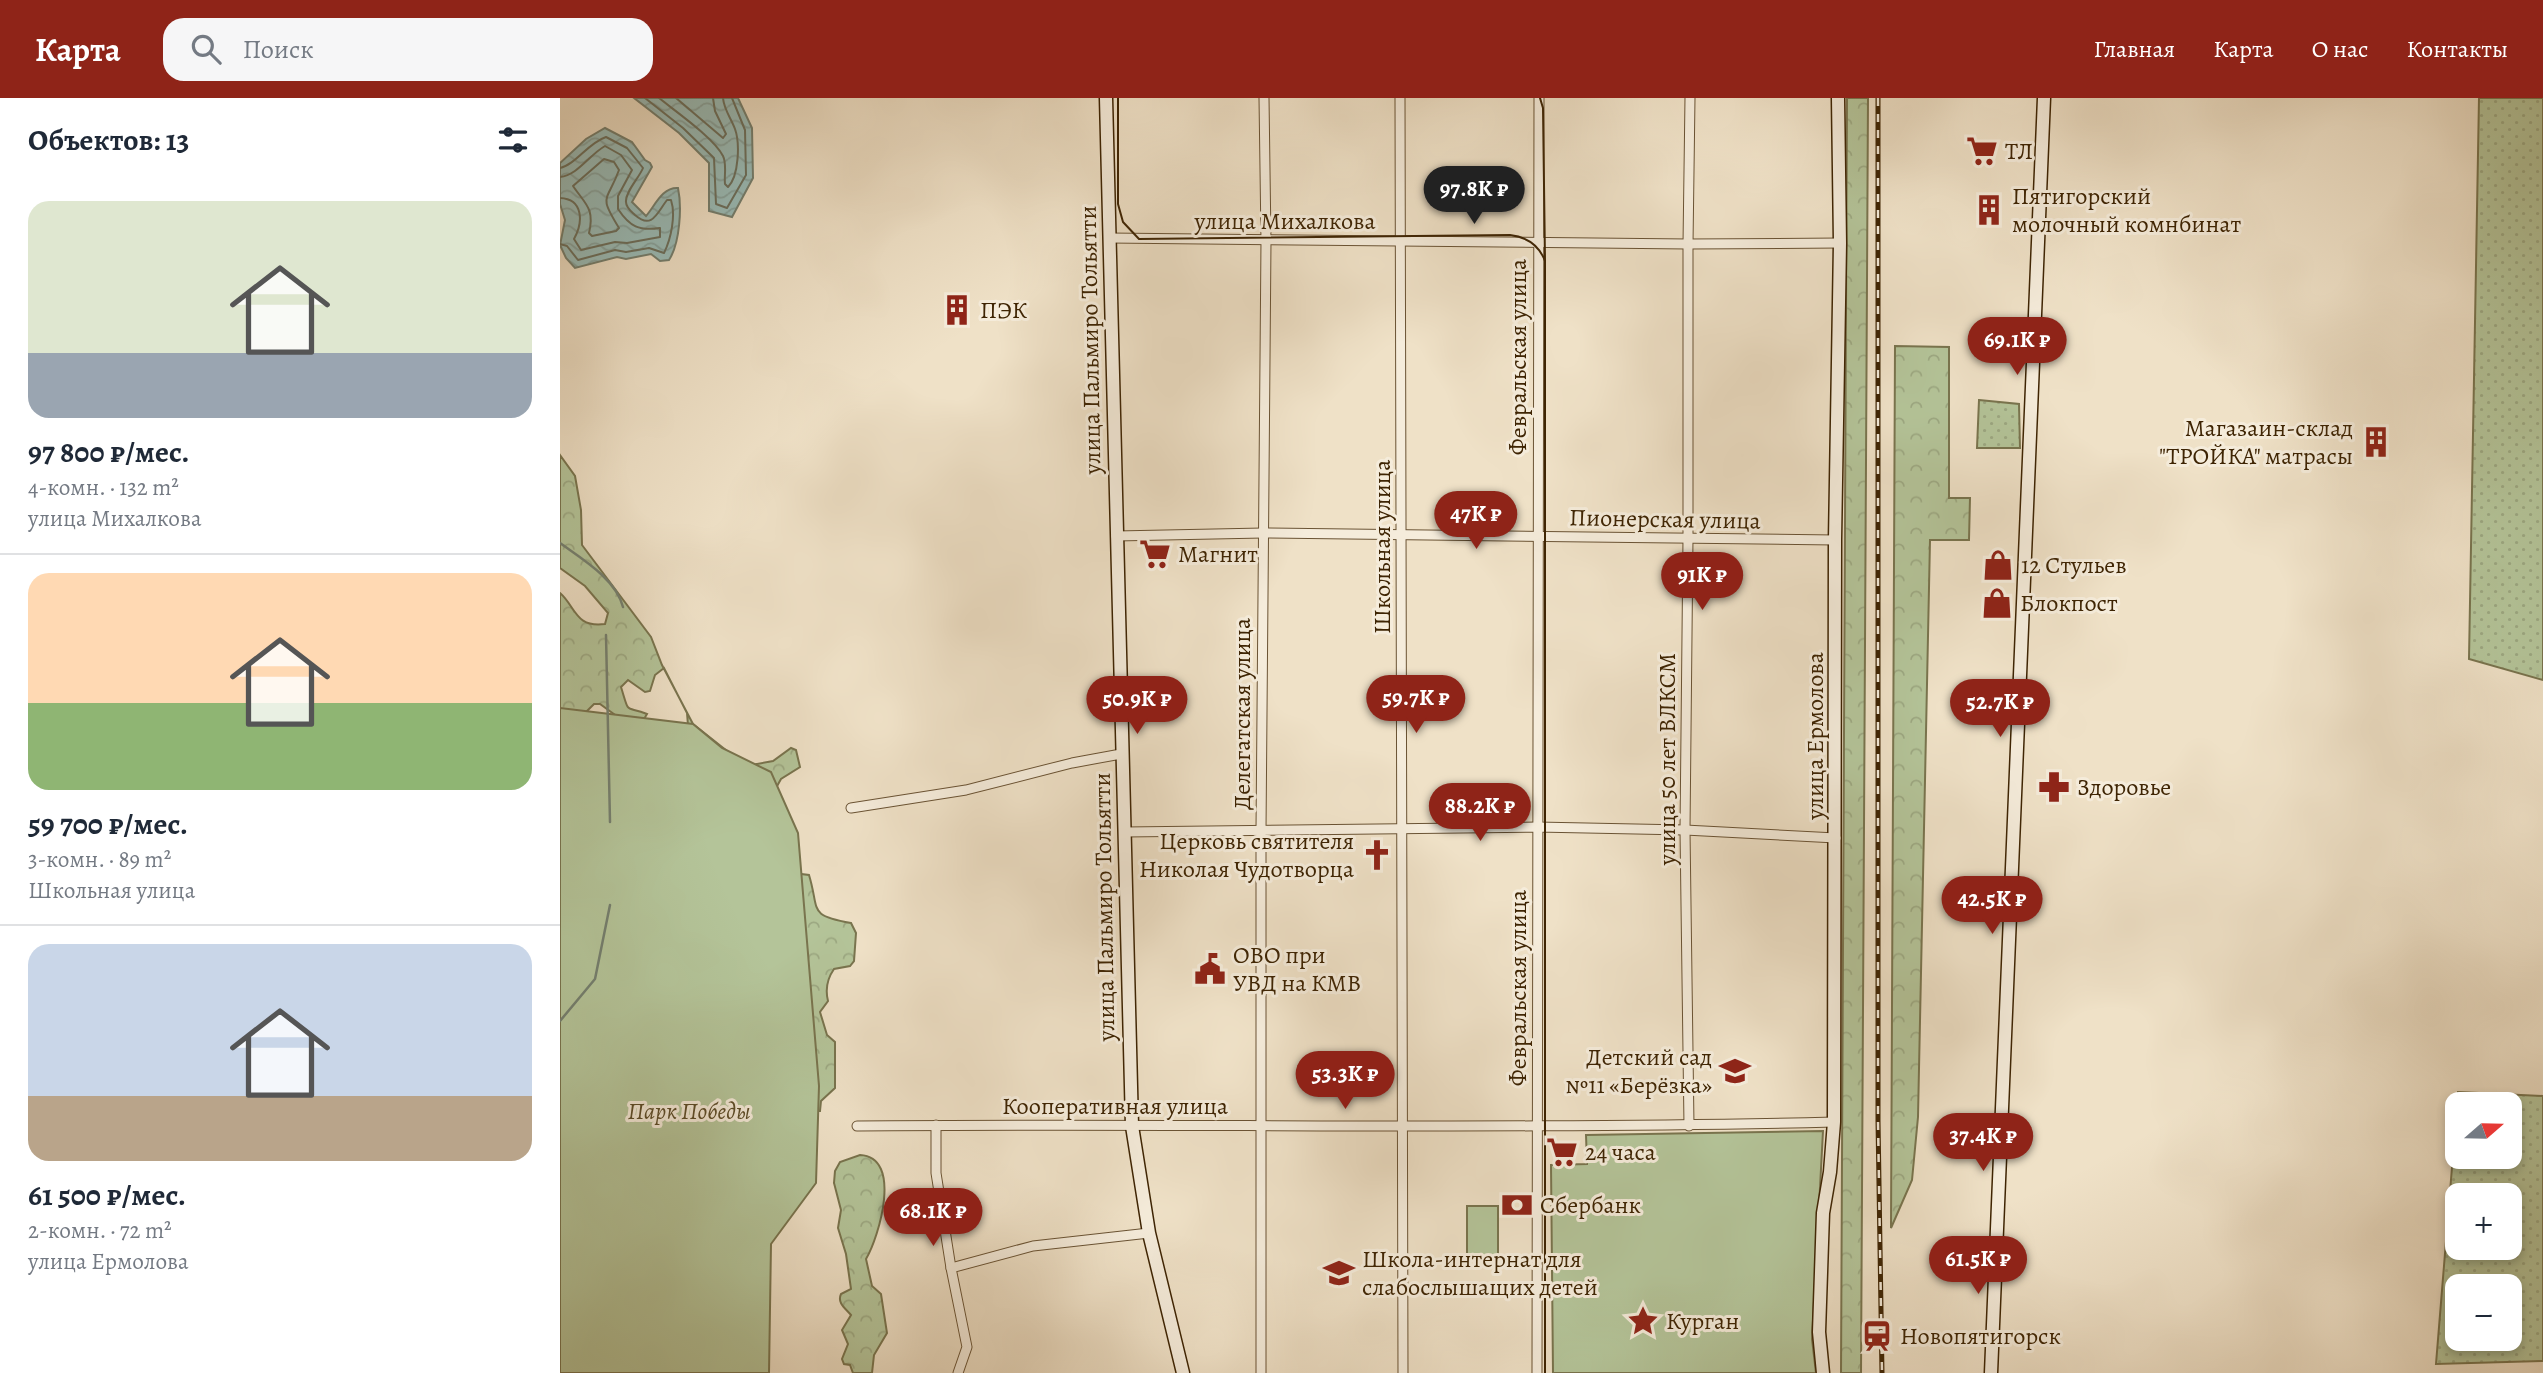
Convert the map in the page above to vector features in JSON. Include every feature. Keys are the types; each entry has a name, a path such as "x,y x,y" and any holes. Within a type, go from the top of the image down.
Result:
{"street":[{"name":"улица Пальмиро Тольятти","path":"1107,98 1132,1126 1149,1233 1183,1373"},
{"name":"Делегатская улица","path":"1261,1373 1261,831 1266,241 1264,98"},
{"name":"Школьная улица","path":"1400,98 1404,1373"},
{"name":"Февральская улица","path":"1537,1373 1539,98"},
{"name":"улица 50 лет ВЛКСМ","path":"1689,1126 1685,830 1690,98"},
{"name":"улица Ермолова","path":"1823,1373 1819,1332 1823,1213 1834,1122 1835,540 1840,243 1838,98"},
{"path":"1992,1373 2044,98"},
{"name":"улица Михалкова","path":"1109,238 1840,243"},
{"name":"Пионерская улица","path":"1116,536 1263,533 1835,540"},
{"path":"851,808 967,790 1072,763 1121,754"},
{"path":"1125,832 1537,827 1685,830 1836,838"},
{"name":"Кооперативная улица","path":"857,1126 1261,1125 1538,1128 1834,1122"},
{"path":"936,1125 936,1173 967,1347 958,1373"},
{"path":"951,1268 1033,1247 1149,1233"}],"green space":[{"path":"1847,98 1868,98 1861,1373 1841,1373"},
{"path":"2479,98 2543,98 2543,680 2469,659"},
{"path":"1895,346 1949,347 1949,498 1970,498 1969,540 1930,540 1918,1117 1912,1180 1891,1228"},
{"path":"1979,400 2019,404 2020,448 1977,448"},
{"path":"560,455 575,476 581,510 582,545 651,637 664,668 655,675 650,691 645,692 628,680 621,687 627,706 647,714 644,719 618,717 600,704 594,704 586,712 560,1105 560,593 577,615 588,623 605,624 608,613 585,586 560,568"},
{"path":"679,698 693,724 746,766 773,761 791,748 796,750 800,767 781,779 776,788 793,873 809,875 821,914 851,923 856,933 854,961 850,966 834,969 827,984 828,1001 820,1012 827,1035 835,1042 835,1088 821,1101 820,1111 680,1111 689,738 687,713"},
{"name":"Парк Победы","path":"560,708 693,724 722,748 771,772 798,833 819,1086 816,1183 771,1244 769,1373 560,1373"},
{"path":"2522,1095 2543,1096 2543,1361 2436,1364 2445,1253 2445,1260 2522,1260 2522,1183 2451,1183 2452,1169 2522,1169"},
{"path":"1823,1131 1812,1339 1816,1373 1553,1373 1551,1165 1587,1164 1586,1135"},
{"path":"860,1155 873,1159 881,1169 884,1183 884,1200 877,1234 866,1259 872,1286 881,1294 887,1333 874,1355 872,1373 853,1373 850,1365 844,1364 842,1359 848,1344 842,1330 851,1315 842,1305 840,1297 851,1289 846,1254 838,1228 841,1210 834,1183 835,1171 840,1162"},
{"path":"1467,1206 1498,1206 1498,1255 1467,1255"}],"water":[{"path":"634,98 738,98 752,128 753,178 732,217 709,211 709,163 679,133"},
{"path":"605,128 632,142 652,167 632,202 646,216 663,194 678,188 679,225 676,244 669,260 660,261 651,254 626,259 617,257 575,268 566,258 560,245 565,220 560,204 560,163 586,139"}],"waterway":[{"path":"560,543 606,579 623,607"},
{"path":"606,635 610,822"},
{"path":"560,1021 595,979 610,905"}],"tram line":[{"path":"1118,98 1118,204 1123,222 1139,239 1510,235 1532,243 1545,261"},
{"path":"1540,98 1543,108 1545,261 1545,1373"}],"railway":[{"path":"1878,98 1878,1121 1882,1373"}],"place":[{"name":"ТЛ","path":"1982,151"},
{"name":"Пятигорский молочный комнбинат","path":"1989,210"},
{"name":"ПЭК","path":"957,310"},
{"name":"Магазаин-склад \"ТРОЙКА\" матрасы","path":"2376,442"},
{"name":"Магнит","path":"1155,554"},
{"name":"12 Стульев","path":"1998,565"},
{"name":"Блокпост","path":"1997,603"},
{"name":"Здоровье","path":"2054,787"},
{"name":"Церковь святителя Николая Чудотворца","path":"1377,855"},
{"name":"ОВО при УВД на КМВ","path":"1210,969"},
{"name":"Детский сад №11 «Берёзка»","path":"1735,1071"},
{"name":"24 часа","path":"1562,1152"},
{"name":"Сбербанк","path":"1517,1205"},
{"name":"Школа-интернат для слабослышащих детей","path":"1339,1273"},
{"name":"Курган","path":"1643,1321"},
{"name":"Новопятигорск","path":"1877,1336"}]}
